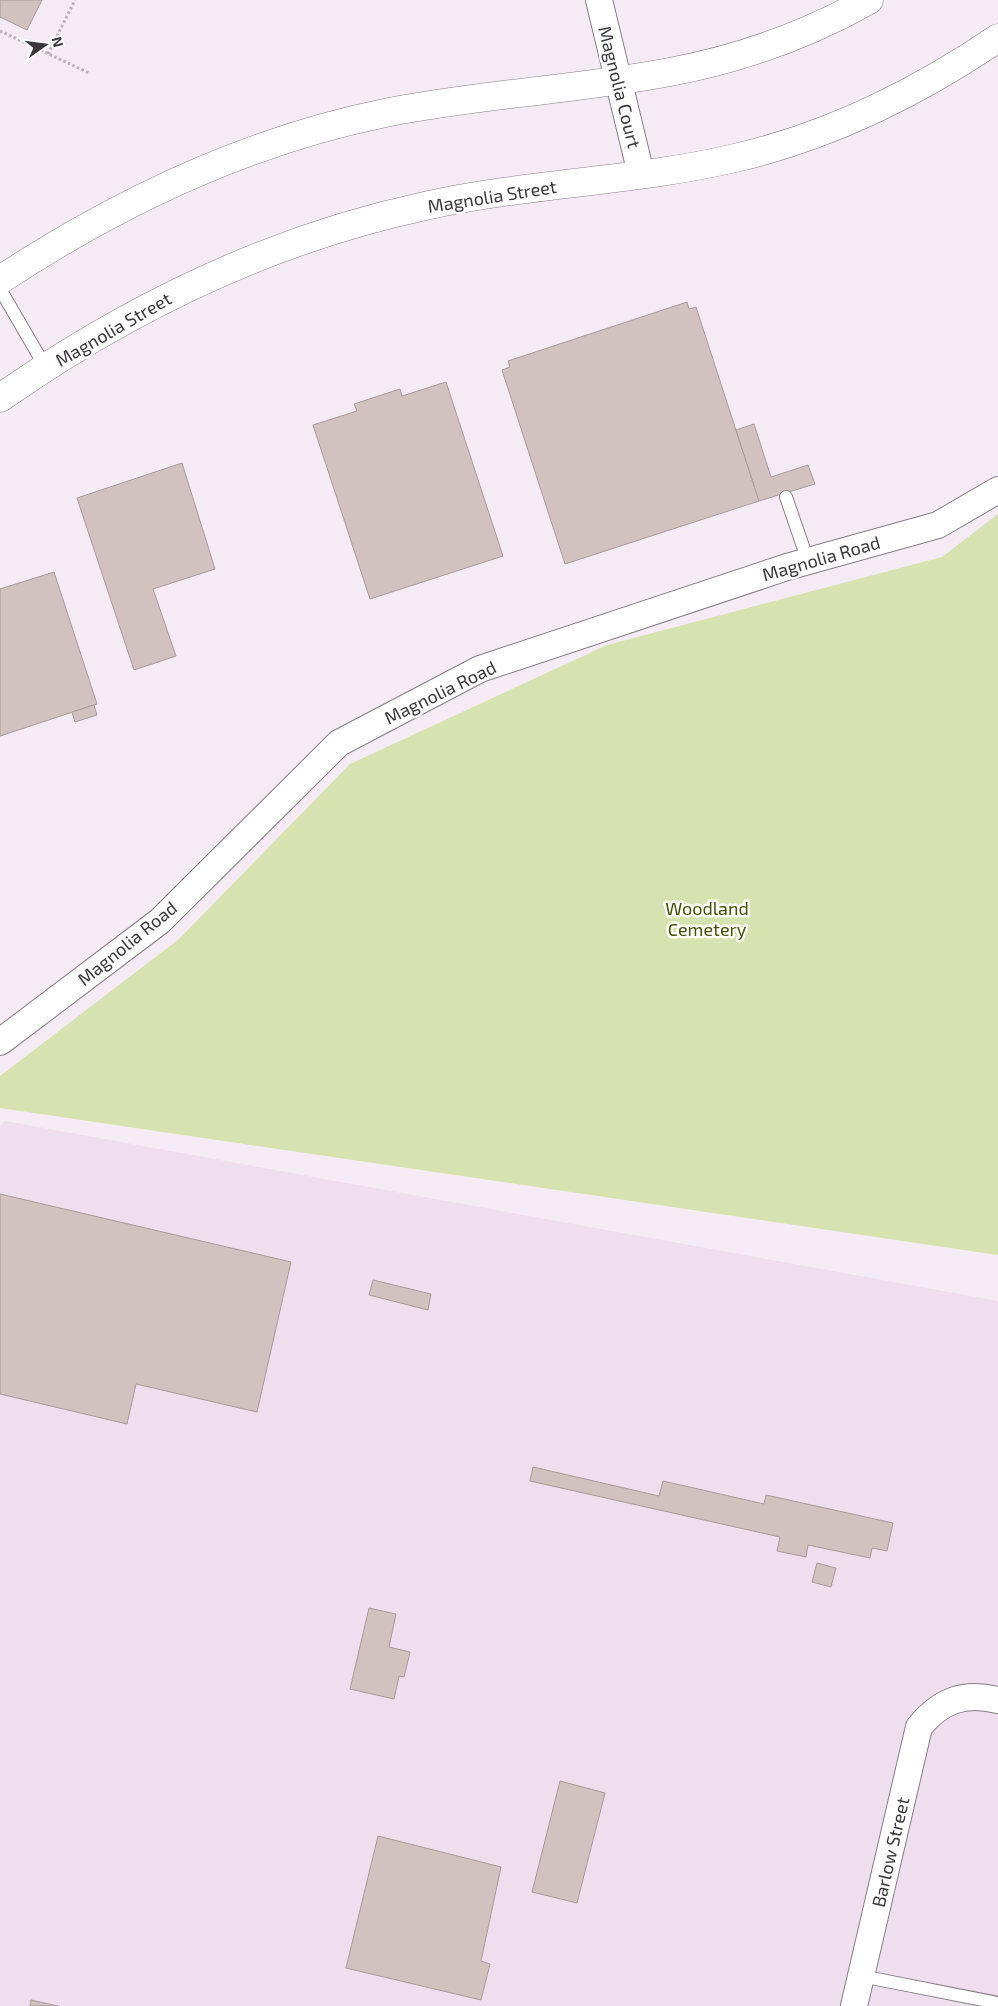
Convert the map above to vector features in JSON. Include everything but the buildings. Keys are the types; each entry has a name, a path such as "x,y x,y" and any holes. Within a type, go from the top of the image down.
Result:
{"main road":[{"path":"0,280 46,250 132,202 232,158 285,139 334,124 385,113 489,96 619,81 671,72 751,52 798,35 869,0"},
{"name":"Magnolia Street","path":"0,398 134,314 177,292 272,251 376,217 436,203 641,174 734,158 787,144 883,107 930,82 998,38"}],"street":[{"name":"Magnolia Court","path":"599,0 641,174"},
{"name":"Magnolia Road","path":"0,1042 160,921 339,743 480,669 808,561 938,525 998,490"},
{"name":"Barlow Street","path":"854,2006 919,1727 929,1715 956,1699 970,1696 998,1700"}],"lane":[{"path":"0,289 46,368"},
{"path":"786,497 808,561"},
{"path":"861,1976 998,2003"}],"path":[{"path":"48,54 75,0"},
{"path":"0,31 89,73"}],"shaded area":[{"path":"5,1121 998,1301 998,2006 0,2006 0,1126"}],"green space":[{"name":"Woodland Cemetery","path":"998,514 998,1255 0,1108 0,1076 179,939 350,764 607,645 942,557"}]}
